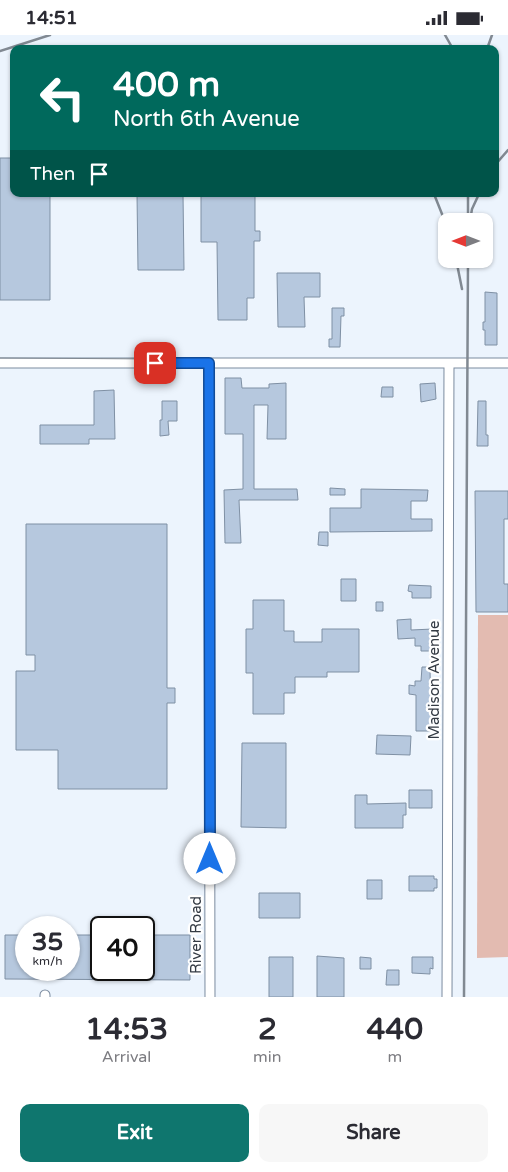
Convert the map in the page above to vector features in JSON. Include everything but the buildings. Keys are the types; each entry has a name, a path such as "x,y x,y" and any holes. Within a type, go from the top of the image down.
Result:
{"street":[{"path":"0,363 508,363"},
{"name":"River Road","path":"209,363 210,997"},
{"name":"Madison Avenue","path":"447,997 449,364"}],"shaded area":[{"path":"478,615 508,615 508,957 477,958"}],"tram line":[{"path":"0,358 162,359 193,363"}],"railway":[{"path":"19,45 50,35"},
{"path":"445,35 451,45"},
{"path":"488,45 492,35"},
{"path":"0,51 10,48"},
{"path":"499,160 508,150"},
{"path":"435,197 442,213"},
{"path":"468,197 468,213"},
{"path":"471,213 478,197"},
{"path":"458,268 462,289"},
{"path":"464,997 468,268"}],"route":[{"path":"155,363 209,363 210,859"}]}
